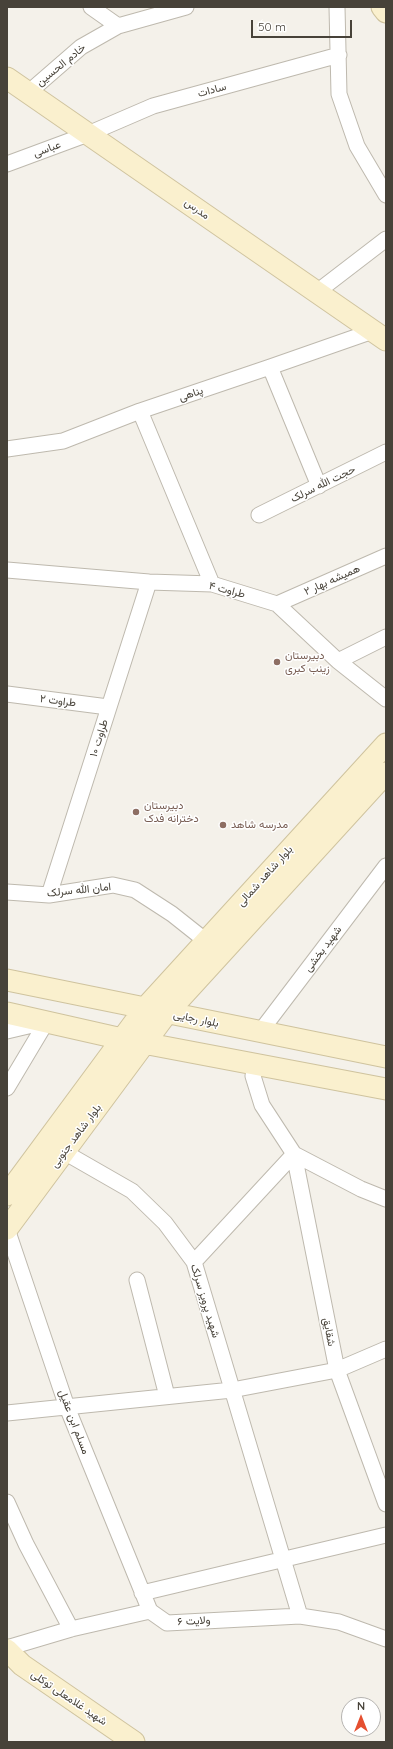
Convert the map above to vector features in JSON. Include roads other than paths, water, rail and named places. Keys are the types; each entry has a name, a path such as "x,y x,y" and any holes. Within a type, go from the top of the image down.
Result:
{"main road":[{"path":"382,7 386,12"},
{"name":"مدرس","path":"7,78 379,335"},
{"name":"بلوار شاهد شمالی","path":"145,1008 386,744"},
{"name":"بلوار شاهد شمالی","path":"145,1043 167,1013 386,773"},
{"name":"بلوار رجایی","path":"7,980 386,1057"},
{"name":"بلوار شاهد جنوبی","path":"7,1194 145,1008"},
{"path":"7,1013 122,1039 258,1063 386,1089"},
{"name":"بلوار شاهد جنوبی","path":"7,1229 145,1043"},
{"name":"شهید غلامعلی توکلی","path":"7,1649 22,1665 134,1742"}],"street":[{"path":"91,7 118,26"},
{"name":"خادم الحسین","path":"28,93 81,47 118,26 186,7"},
{"path":"338,7 339,94 357,146 386,195"},
{"name":"سادات","path":"88,134 153,106 339,55"},
{"name":"عباسی","path":"7,164 88,134"},
{"path":"317,292 386,239"},
{"name":"پناهی","path":"7,449 63,441 140,410 379,335"},
{"path":"270,368 319,486"},
{"path":"140,410 212,584"},
{"name":"حجت الله سرلک","path":"259,515 386,452"},
{"name":"همیشه بهار ۲","path":"277,604 386,556"},
{"name":"طراوت ۴","path":"7,570 150,582 212,584 277,604 338,661 386,699"},
{"name":"طراوت ۱۰","path":"49,895 108,707 150,582"},
{"path":"338,661 386,637"},
{"name":"طراوت ۲","path":"7,694 108,707"},
{"name":"شهید بخشی","path":"260,1032 386,866"},
{"name":"امان الله سرلک","path":"7,892 49,895 113,885 135,890 172,914 206,941"},
{"path":"7,1031 47,1021"},
{"path":"7,1088 47,1021"},
{"path":"258,1063 253,1076 262,1106 294,1154 361,1189 386,1199"},
{"name":"شهید پرویز سرلک","path":"64,1152 132,1191 165,1223 194,1262 300,1616"},
{"path":"194,1262 294,1154"},
{"name":"شقایق","path":"294,1154 337,1370 386,1504"},
{"name":"مسلم ابن عقیل","path":"7,1229 68,1406 150,1611"},
{"path":"137,1280 167,1396"},
{"path":"7,1413 232,1390 337,1370 386,1349"},
{"path":"7,1502 26,1544 71,1629"},
{"path":"142,1593 386,1535"},
{"path":"7,1649 71,1629 150,1611"},
{"name":"ولایت ۶","path":"150,1611 167,1622 300,1616 339,1622 386,1639"}],"place":[{"name":"دبیرستان زینب کبری","path":"277,662"},
{"name":"دبیرستان دخترانه فدک","path":"136,812"},
{"name":"مدرسه شاهد","path":"223,825"}]}
